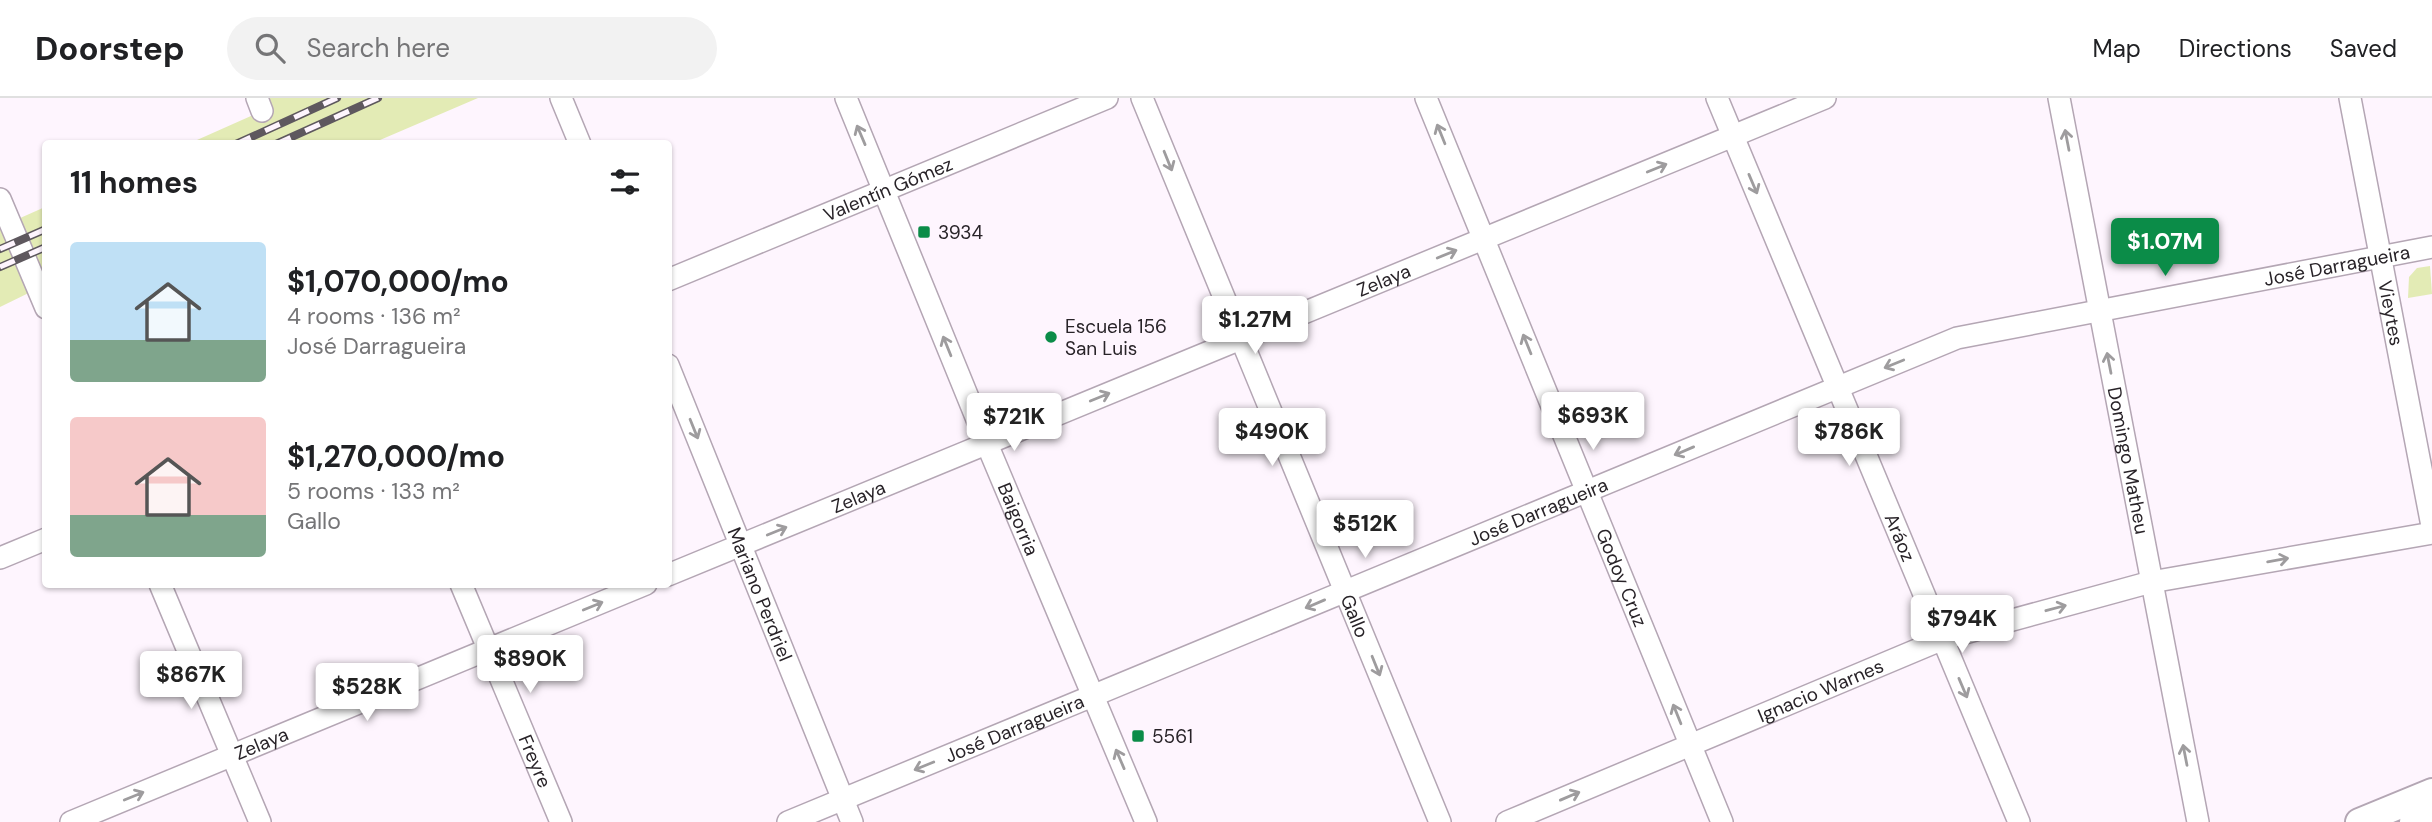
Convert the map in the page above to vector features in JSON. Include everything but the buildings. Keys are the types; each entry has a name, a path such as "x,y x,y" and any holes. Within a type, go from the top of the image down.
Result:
{"main road":[{"path":"2359,822 2430,799"},
{"path":"2413,822 2430,799"}],"street":[{"path":"561,98 578,140"},
{"name":"Baigorria","path":"846,98 987,444 1146,822"},
{"name":"Valentín Gómez","path":"672,279 1107,98"},
{"name":"Gallo","path":"1142,98 1440,822"},
{"name":"Godoy Cruz","path":"1426,98 1722,822"},
{"name":"Aráoz","path":"1717,98 2019,822"},
{"name":"Zelaya","path":"672,573 1825,98"},
{"name":"Domingo Matheu","path":"2059,98 2197,822"},
{"name":"Vieytes","path":"2350,98 2432,526"},
{"path":"0,199 5,225 42,300"},
{"name":"José Darragueira","path":"788,822 1957,338 2431,247"},
{"name":"Mariano Perdriel","path":"672,375 852,822"},
{"name":"Ignacio Warnes","path":"1507,822 1943,639 2151,582 2432,533"},
{"path":"0,558 42,541"},
{"path":"162,588 260,822"},
{"name":"Freyre","path":"463,588 561,822"},
{"name":"Zelaya","path":"71,822 636,588"}],"green space":[{"path":"257,98 478,98 380,140 197,140 262,111"},
{"path":"42,208 42,286 0,307 0,227"},
{"path":"2430,266 2432,294 2408,298 2409,277 2417,268"}],"railway":[{"path":"245,140 337,98"},
{"path":"285,140 378,98"},
{"path":"0,249 42,231"},
{"path":"0,267 42,249"}],"place":[{"name":"3934","path":"924,232"},
{"name":"Escuela 156 San Luis","path":"1051,337"},
{"name":"5561","path":"1138,736"}]}
